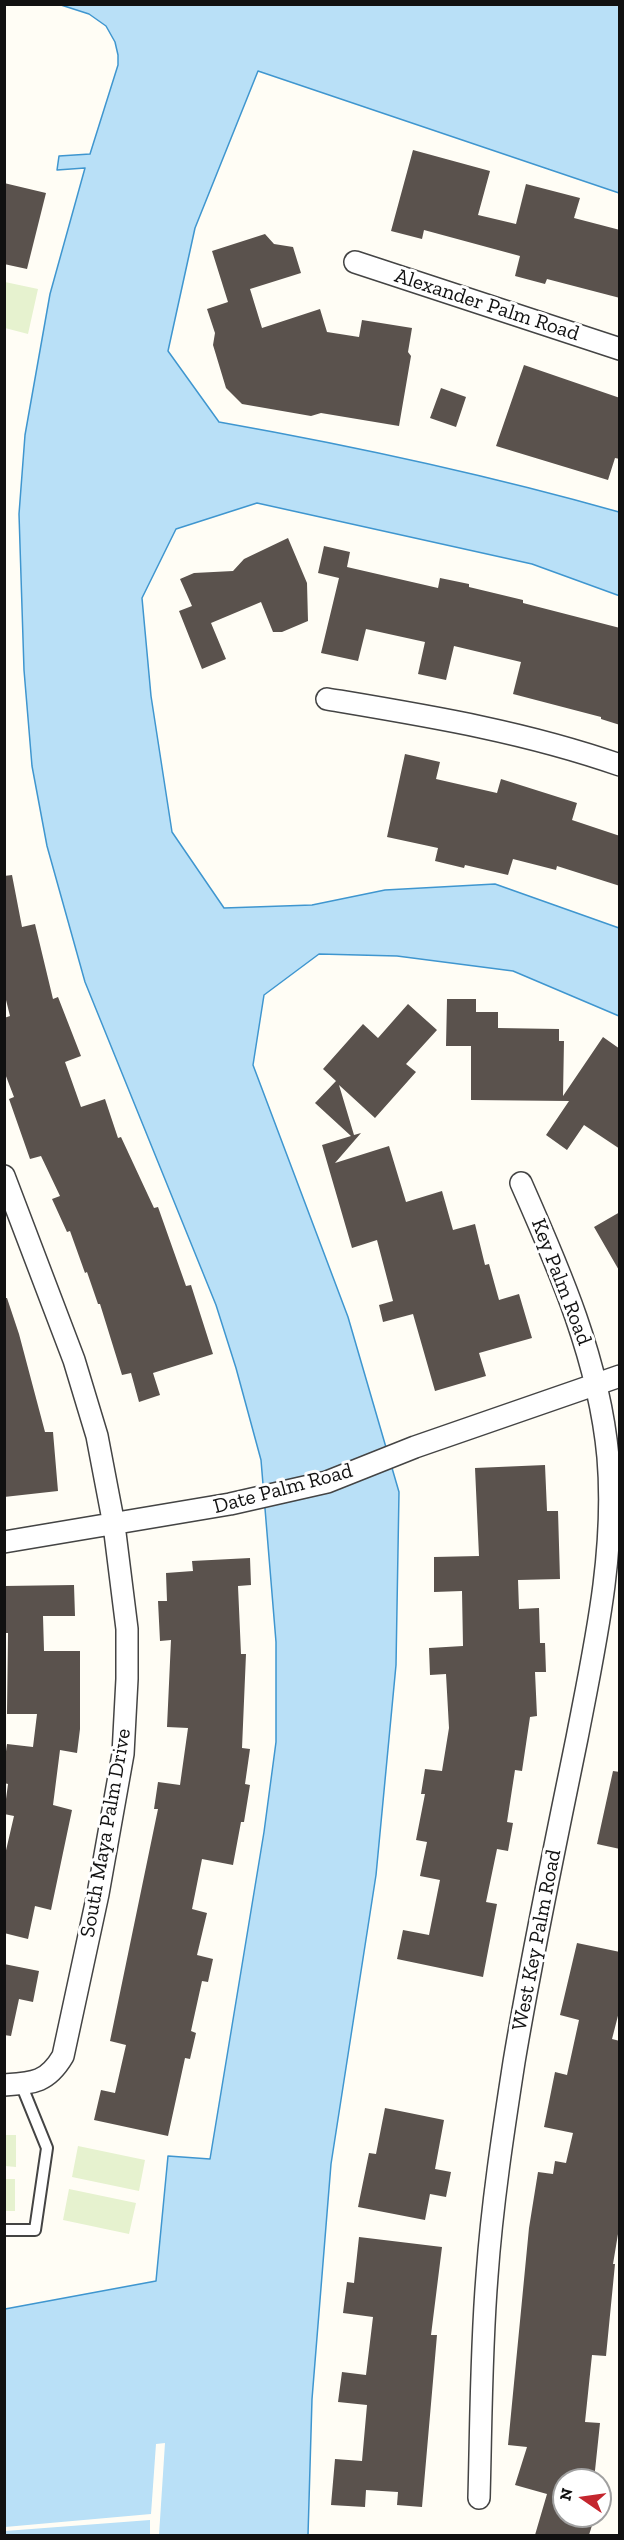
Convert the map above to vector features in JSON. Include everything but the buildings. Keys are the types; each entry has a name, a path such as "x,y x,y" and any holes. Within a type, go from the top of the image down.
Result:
{"street":[{"name":"Alexander Palm Road","path":"355,262 620,348"},
{"path":"327,699 471,723 534,738 620,765"},
{"name":"South Maya Palm Drive","path":"4,1176 78,1371 97,1436 114,1525 127,1629 128,1679 123,1754 98,1894 63,2056 53,2073 34,2083 13,2085"},
{"name":"Key Palm Road","path":"521,1183 561,1273 597,1384"},
{"name":"Date Palm Road","path":"4,1542 230,1504 327,1482 415,1447 620,1376"},
{"name":"West Key Palm Road","path":"479,2499 486,2277 497,2185 516,2051 600,1623 607,1560 608,1455 597,1384"}],"lane":[{"path":"4,2230 35,2230 47,2148 13,2085"}],"green space":[{"path":"5,282 38,289 28,334 5,328"},
{"path":"5,2135 16,2135 16,2167 5,2166"},
{"path":"78,2146 145,2160 139,2191 72,2177"},
{"path":"5,2179 15,2179 15,2211 5,2211"},
{"path":"69,2189 136,2203 129,2234 63,2220"}],"water":[{"path":"61,5 619,5 619,193 258,71 195,228 168,351 219,422 420,462 619,512 620,596 532,564 257,503 176,529 142,598 151,696 172,832 224,908 312,905 385,890 495,884 619,928 619,1016 513,971 397,956 319,954 264,995 253,1065 348,1317 399,1492 396,1665 376,1875 331,2164 312,2399 308,2535 5,2536 5,2309 156,2281 168,2156 210,2159 264,1832 276,1742 276,1642 261,1460 216,1305 85,982 47,846 32,766 24,670 19,514 25,435 50,294 85,168 57,170 59,156 90,154 118,65 115,42 106,26 89,14"}],"pier":[{"path":"165,2443 159,2535 150,2535 150,2520 5,2531 5,2527 151,2514 156,2444"}]}
